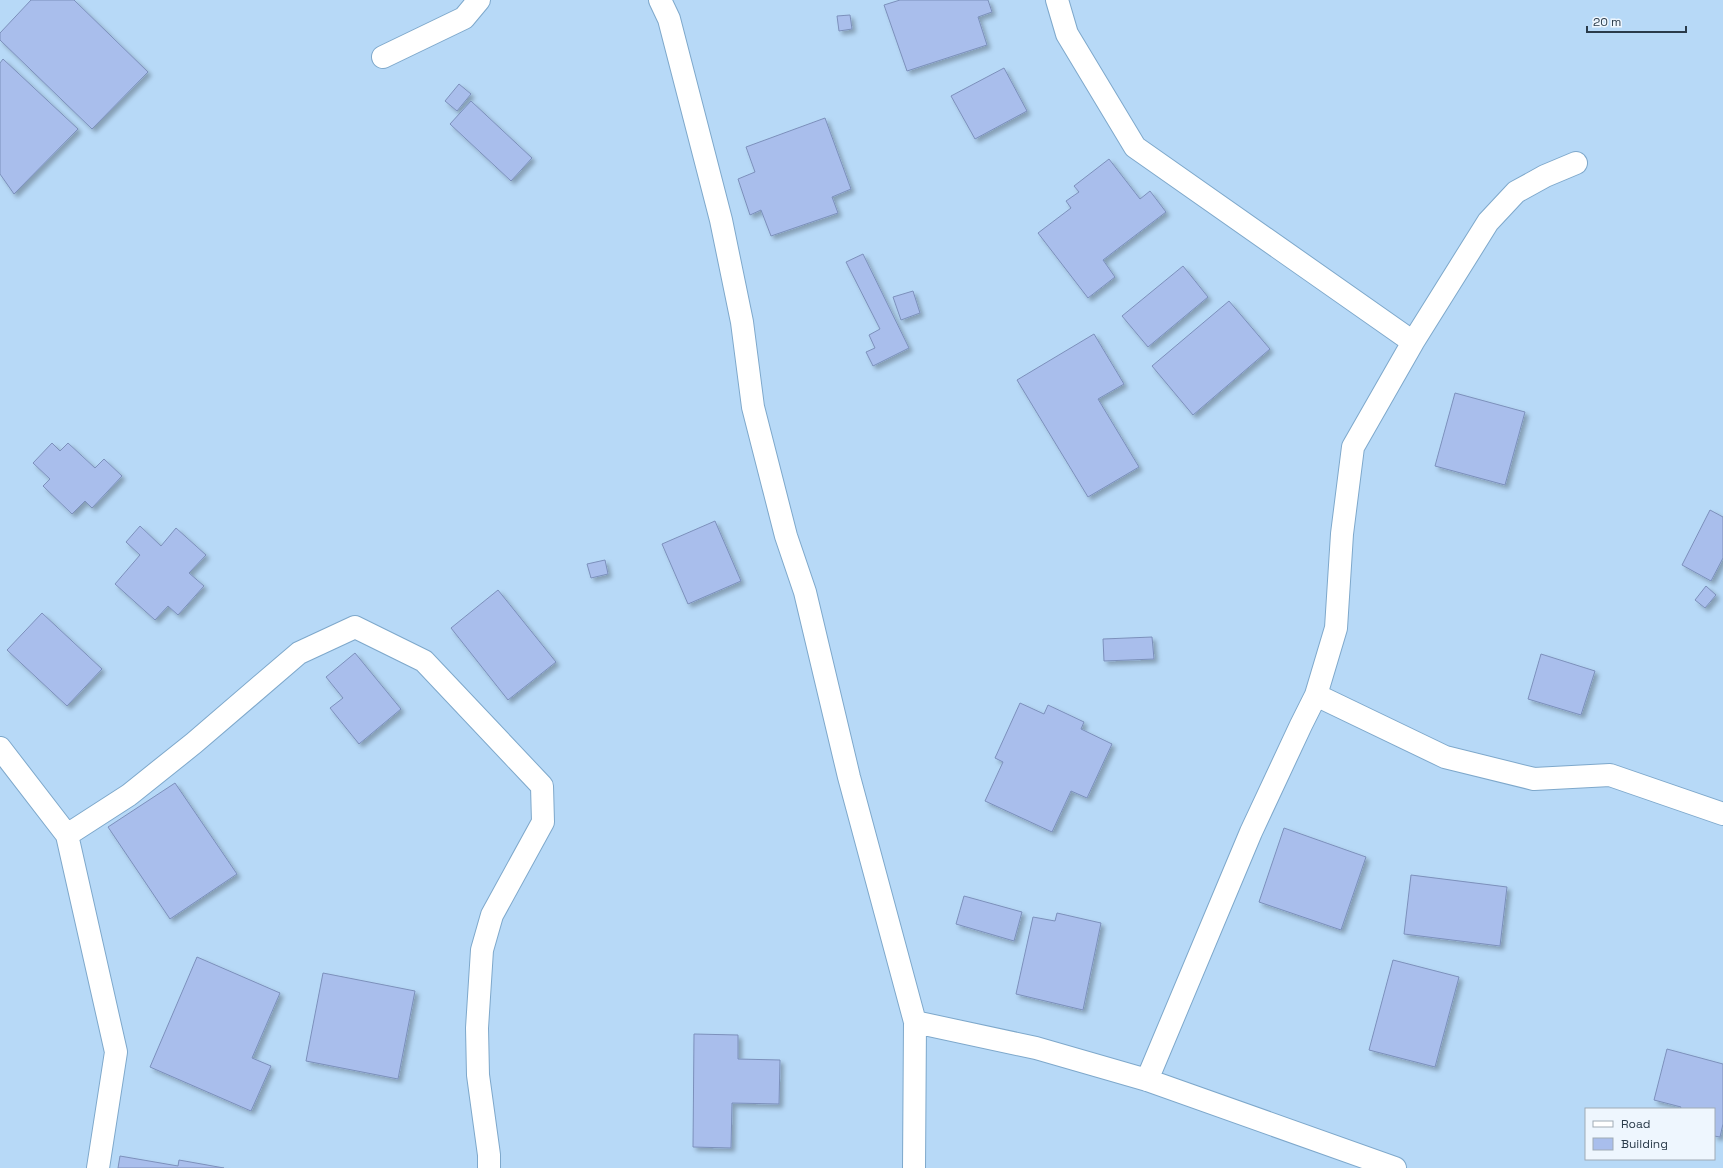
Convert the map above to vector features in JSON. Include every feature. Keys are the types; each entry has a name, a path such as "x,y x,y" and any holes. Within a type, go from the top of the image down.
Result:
{"street":[{"path":"384,57 464,18 479,0"},
{"path":"660,0 669,19 721,220 742,322 753,407 786,536 805,592 849,777 914,1022 914,1168"},
{"path":"1057,0 1067,34 1136,146 1413,342"},
{"path":"1147,1080 1251,832 1300,725 1316,695 1336,628 1342,534 1353,447 1413,342 1488,222 1516,192 1544,176 1576,163"},
{"path":"67,835 129,795 194,743 299,652 356,627 424,661 542,786 543,822 492,914 482,950 477,1028 478,1075 489,1155 489,1168"},
{"path":"1316,695 1445,757 1534,779 1610,775 1723,814"},
{"path":"0,748 67,835 116,1052 98,1168"},
{"path":"914,1022 1036,1048 1147,1080 1358,1162 1395,1168"}],"building":[{"path":"31,0 74,0 148,72 92,129 0,40 0,33"},
{"path":"900,0 988,0 992,12 978,17 987,45 907,71 884,5"},
{"path":"850,15 852,29 839,31 837,16"},
{"path":"3,59 78,129 14,194 0,174 0,63"},
{"path":"1004,68 1027,111 975,139 951,96"},
{"path":"459,84 471,94 457,111 445,101"},
{"path":"471,101 532,158 511,181 450,124"},
{"path":"825,118 851,189 832,197 838,213 771,236 761,210 750,215 738,179 755,172 746,147"},
{"path":"1109,159 1140,199 1150,191 1166,212 1103,260 1115,277 1088,298 1038,233 1071,208 1066,201 1079,192 1074,186"},
{"path":"863,254 909,348 873,366 866,352 875,348 869,335 880,329 846,262"},
{"path":"1183,266 1208,297 1148,347 1122,316"},
{"path":"913,291 920,313 901,320 893,297"},
{"path":"1229,301 1270,349 1193,415 1152,366"},
{"path":"1094,334 1124,384 1098,399 1139,467 1088,497 1017,380"},
{"path":"1455,393 1525,412 1505,485 1435,466"},
{"path":"52,443 60,451 68,443 95,468 104,459 122,476 92,508 85,501 72,514 43,486 50,479 33,463"},
{"path":"1710,510 1723,517 1723,558 1711,581 1682,565"},
{"path":"715,521 741,581 688,604 662,544"},
{"path":"140,526 161,546 176,528 206,555 189,573 204,586 178,615 168,606 155,620 115,584 140,555 126,542"},
{"path":"605,560 608,574 591,578 587,564"},
{"path":"1706,586 1716,595 1705,608 1695,600"},
{"path":"498,590 556,662 508,700 451,628"},
{"path":"42,613 102,669 67,706 7,650"},
{"path":"1152,637 1154,659 1104,661 1103,639"},
{"path":"355,653 401,709 359,744 330,708 343,698 326,677"},
{"path":"1541,654 1595,671 1581,715 1528,699"},
{"path":"1020,703 1044,714 1048,705 1084,722 1081,729 1112,744 1087,798 1071,791 1052,832 985,801 1003,762 995,758"},
{"path":"175,783 237,874 170,919 108,827"},
{"path":"1284,828 1366,857 1341,930 1259,902"},
{"path":"1411,875 1507,887 1500,946 1404,934"},
{"path":"964,896 1022,912 1014,941 956,924"},
{"path":"1057,913 1101,923 1083,1010 1016,994 1033,917 1055,921"},
{"path":"197,957 280,993 252,1058 271,1066 251,1111 150,1067"},
{"path":"1393,960 1459,977 1435,1067 1369,1050"},
{"path":"323,973 415,991 398,1079 306,1061"},
{"path":"694,1034 738,1035 738,1059 780,1060 779,1104 732,1103 731,1148 693,1147"},
{"path":"1667,1049 1723,1064 1723,1124 1720,1137 1715,1136 1715,1108 1680,1108 1654,1100"},
{"path":"120,1156 178,1166 179,1160 224,1168 118,1168"}]}
